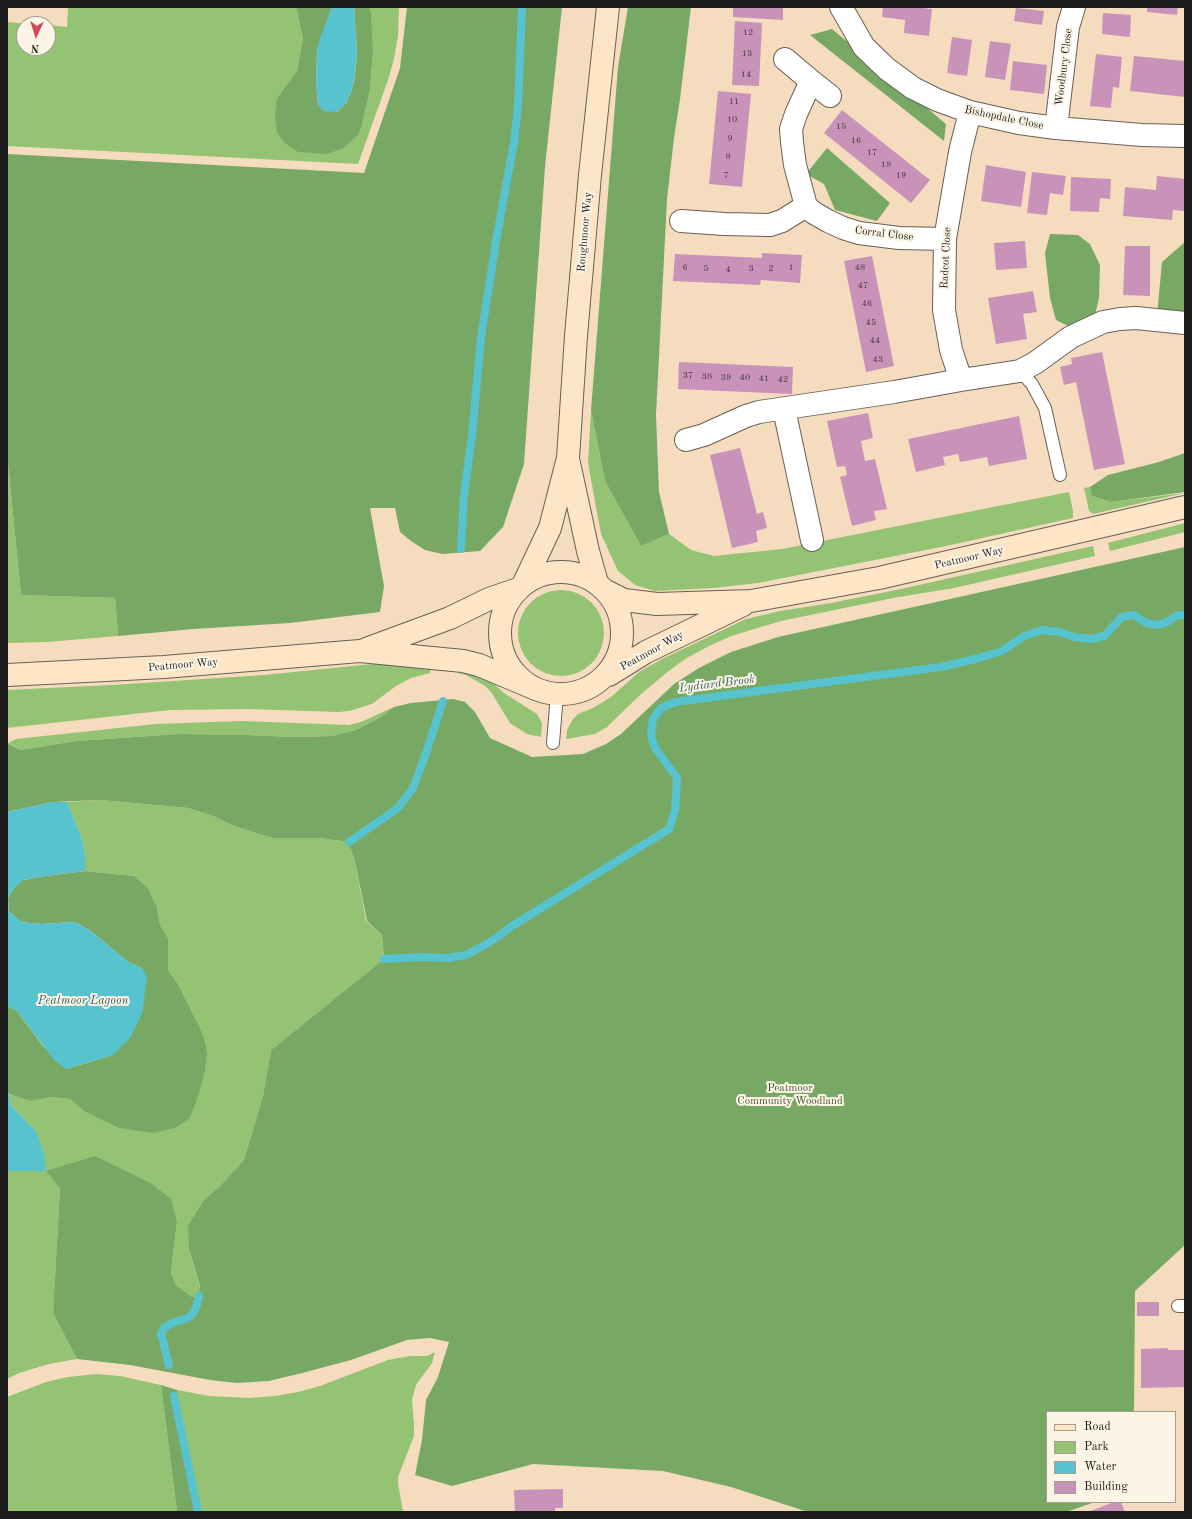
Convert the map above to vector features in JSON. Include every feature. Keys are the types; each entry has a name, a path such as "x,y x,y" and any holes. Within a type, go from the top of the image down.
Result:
{"main road":[{"name":"Roughmoor Way","path":"521,586 550,528 568,458 576,336 589,182 608,7"},
{"name":"Roughmoor Way","path":"568,458 588,551 602,587"},
{"name":"Peatmoor Way","path":"602,587 624,600 642,603 657,604 751,601 879,578 1185,507"},
{"path":"561,571 573,573 586,577 602,587 614,602 620,614 622,626 620,652 615,664 597,683 574,693 557,694 536,689 525,683 515,674 502,652 499,627 502,614 507,603 521,586 535,577 548,573 561,571"},
{"name":"Peatmoor Way","path":"360,651 450,618 521,586"},
{"name":"Peatmoor Way","path":"597,683 646,652 751,601"},
{"name":"Peatmoor Way","path":"7,675 164,667 360,651 463,661 479,665 536,689"}],"street":[{"name":"Bishopdale Close","path":"841,7 864,47 887,69 913,88 937,100 970,112 1019,123 1142,136 1185,136"},
{"name":"Woodbury Close","path":"1056,128 1068,27 1074,7"},
{"path":"785,59 830,96"},
{"path":"681,220 724,224 770,225 782,221 806,206 795,165 791,130 796,114 811,81"},
{"name":"Radcot Close","path":"961,380 951,350 944,310 945,239 960,152 970,112"},
{"name":"Corral Close","path":"806,206 814,213 828,221 859,233 899,238 945,239"},
{"path":"686,440 704,435 746,416 760,412 1020,371 1035,363 1071,337 1103,322 1136,318 1185,323"},
{"path":"784,409 812,540"}],"lane":[{"path":"1020,371 1032,384 1045,408 1060,475"},
{"path":"553,743 557,694"}],"green space":[{"path":"68,7 296,7 303,39 297,71 277,98 362,125 370,90 373,52 369,7 399,7 398,36 394,59 358,164 7,146 7,22 16,23 16,56 56,56 56,26 67,27"},
{"path":"296,7 332,7 317,51 316,82 318,104 337,112 346,103 352,90 355,75 357,54 354,7 369,7 371,14 373,52 370,90 362,125 358,135 343,148 328,154 298,152 285,143 277,133 275,116 277,98 297,71 303,39"},
{"path":"407,7 562,7 545,167 524,464 503,527 480,551 442,554 425,550 400,532 395,508 370,508 384,586 380,612 290,623 194,629 118,636 115,598 21,595 7,453 7,154 364,173 400,68"},
{"path":"628,7 691,7 667,199 656,415 659,492 669,534 641,546 605,481 591,410 618,67"},
{"path":"832,29 946,124 944,141 810,35"},
{"path":"827,148 890,203 877,221 835,210 824,184 806,174"},
{"path":"1050,234 1078,235 1090,244 1100,265 1099,298 1094,319 1078,331 1056,320 1050,298 1045,253"},
{"path":"1185,242 1185,311 1157,315 1162,262"},
{"path":"591,410 605,481 641,546 669,534 691,550 714,556 782,549 1069,492 1073,518 946,546 758,583 713,588 655,591 635,585 618,571 601,534 588,463"},
{"path":"7,453 21,595 115,598 118,636 47,642 7,643"},
{"path":"1185,453 1185,492 1111,502 1092,496 1090,487 1108,475 1159,462"},
{"path":"1090,487 1092,496 1111,502 1185,493 1093,514 1089,511 1084,488"},
{"path":"1185,523 1185,532 1110,551 1108,543"},
{"path":"1093,546 1095,556 954,588 893,598 781,621 731,636 685,659 670,670 641,694 607,727 595,734 566,739 567,730 573,719 578,714 593,708 611,697 639,672 662,659 746,619 780,611 831,603 901,589"},
{"name":"Peatmoor Community Woodland","path":"1185,547 1185,1245 1135,1291 1134,1411 1046,1411 1046,1503 1092,1503 1066,1512 808,1512 731,1487 663,1471 533,1464 452,1486 415,1475 422,1440 426,1400 438,1377 449,1342 430,1338 407,1340 351,1360 302,1373 269,1381 237,1383 210,1380 130,1365 77,1359 53,1313 60,1188 46,1171 95,1156 152,1184 171,1199 177,1222 171,1272 176,1285 192,1297 198,1296 200,1286 189,1249 188,1226 204,1200 220,1186 244,1160 263,1096 271,1050 384,959 382,935 367,921 354,857 348,842 320,838 272,838 234,826 213,816 188,808 101,800 53,802 7,812 7,743 20,750 76,741 179,734 291,737 332,736 356,730 381,717 394,707 411,703 453,699 465,702 475,712 490,738 532,757 583,754 606,744 621,734 674,684 699,668 731,652 778,637"},
{"path":"553,590 569,590 578,593 592,602 601,616 604,625 604,641 601,650 592,664 578,673 569,676 553,676 537,669 530,664 525,657 518,641 518,625 525,609 530,602 537,597"},
{"path":"382,663 431,667 430,673 411,678 396,686 372,704 349,711 338,712 248,709 170,710 7,728 7,690 264,675"},
{"path":"458,669 492,682 504,693 537,714 542,723 541,737 527,734 510,723 491,692 485,686 466,675 458,673"},
{"path":"394,707 381,717 356,730 332,736 291,737 179,734 76,741 20,750 8,743 16,739 156,724 241,721 349,725 361,722"},
{"path":"101,800 188,808 213,816 234,826 272,838 320,838 349,842 354,857 366,921 382,935 384,959 271,1050 263,1096 244,1160 220,1186 204,1200 189,1250 200,1287 199,1296 192,1297 176,1285 171,1272 177,1222 47,1171 60,1187 53,1313 77,1359 49,1364 19,1373 7,1379 7,1171 46,1170 36,1131 11,1106 9,1094 31,1101 52,1097 70,1099 84,1111 190,1118 205,1072 199,1026 178,984 168,970 168,938 160,925 157,907 148,888 134,876 85,871 85,854 81,836 67,802"},
{"path":"85,871 134,876 148,888 157,907 160,925 168,938 168,970 178,984 204,1038 207,1053 205,1072 198,1096 190,1118 175,1128 153,1133 119,1128 84,1111 70,1099 52,1097 31,1101 9,1094 7,1091 7,1006 16,1010 43,1046 66,1069 113,1055 142,968 128,962 91,931 75,922 41,924 21,922 9,911 8,899 13,889 23,880"},
{"path":"435,1352 432,1363 416,1385 412,1400 414,1436 398,1477 403,1512 201,1512 177,1390 209,1396 249,1398 275,1396 320,1386 388,1360 410,1356 427,1356"},
{"path":"97,1374 120,1376 161,1385 177,1512 7,1512 7,1397 46,1382 68,1377"},
{"path":"161,1385 177,1390 201,1512 177,1512"}],"water":[{"path":"332,7 354,7 357,54 352,90 346,103 337,112 323,111 318,104 316,82 317,51 320,38"},
{"name":"Peatmoor Lagoon","path":"53,802 67,802 81,836 85,854 85,871 23,880 13,889 8,899 9,911 21,922 41,924 75,922 91,931 128,962 142,968 147,977 142,1014 130,1038 113,1055 66,1069 54,1060 16,1010 7,1006 7,812"},
{"path":"7,1091 11,1106 36,1131 44,1154 46,1171 7,1171"}],"building":[{"path":"733,7 783,7 783,20 733,17"},
{"path":"883,7 921,7 932,9 929,36 904,33 905,20 882,17"},
{"path":"1147,7 1178,7 1177,15 1147,12"},
{"path":"1016,8 1044,11 1042,25 1014,21"},
{"path":"1103,13 1131,15 1130,37 1102,34"},
{"path":"735,21 762,23 759,86 732,85"},
{"path":"952,37 972,40 967,76 947,73"},
{"path":"990,41 1011,44 1005,80 985,77"},
{"path":"1096,54 1122,57 1119,88 1113,87 1111,108 1090,106"},
{"path":"1134,56 1185,61 1185,97 1130,91"},
{"path":"1013,61 1047,65 1044,94 1010,90"},
{"path":"718,91 751,94 742,187 709,184"},
{"path":"842,110 930,180 911,203 824,133"},
{"path":"986,165 1026,172 1021,207 981,201"},
{"path":"1032,172 1066,176 1063,195 1050,193 1047,215 1027,213"},
{"path":"1157,176 1185,179 1185,211 1173,210 1172,220 1123,216 1125,187 1156,190"},
{"path":"1071,177 1111,179 1110,199 1100,198 1099,212 1070,211"},
{"path":"1025,241 1027,268 996,270 994,243"},
{"path":"1125,246 1150,246 1150,296 1123,295"},
{"path":"762,253 802,255 800,283 761,280 760,285 673,281 675,254 762,258"},
{"path":"872,256 894,366 866,372 844,261"},
{"path":"1033,291 1037,312 1023,314 1027,339 996,344 988,298"},
{"path":"1102,352 1125,464 1094,470 1076,382 1064,385 1060,367 1072,364 1071,358"},
{"path":"679,362 793,367 792,394 678,389"},
{"path":"868,413 873,438 861,441 865,461 875,459 887,509 874,511 876,520 852,526 840,477 847,475 845,466 837,467 827,421"},
{"path":"1019,416 1027,459 989,466 987,457 960,462 958,454 943,457 945,465 916,472 908,439"},
{"path":"740,448 757,514 763,512 767,528 756,531 758,542 732,548 710,455"},
{"path":"1137,1302 1159,1302 1159,1316 1137,1316"},
{"path":"1168,1348 1168,1350 1185,1350 1185,1387 1141,1388 1141,1349"},
{"path":"563,1489 563,1508 555,1508 555,1512 515,1512 514,1490"},
{"path":"1111,1503 1121,1503 1125,1512 1088,1512"}],"waterway":[{"path":"461,549 464,494 472,436 481,338 496,241 514,142 518,106 522,7"},
{"name":"Lydiard Brook","path":"384,959 420,957 448,958 466,955 490,942 512,926 669,829 675,811 677,778 655,748 651,736 653,719 661,708 675,702 941,667 1002,651 1024,636 1042,630 1060,632 1074,637 1091,639 1104,636 1122,617 1134,615 1146,623 1159,625 1169,621 1177,615 1185,615"},
{"path":"349,842 398,808 413,788 443,701"},
{"path":"169,1365 161,1333 164,1328 172,1323 188,1318 193,1313 199,1296"},
{"path":"174,1396 198,1512"}]}
